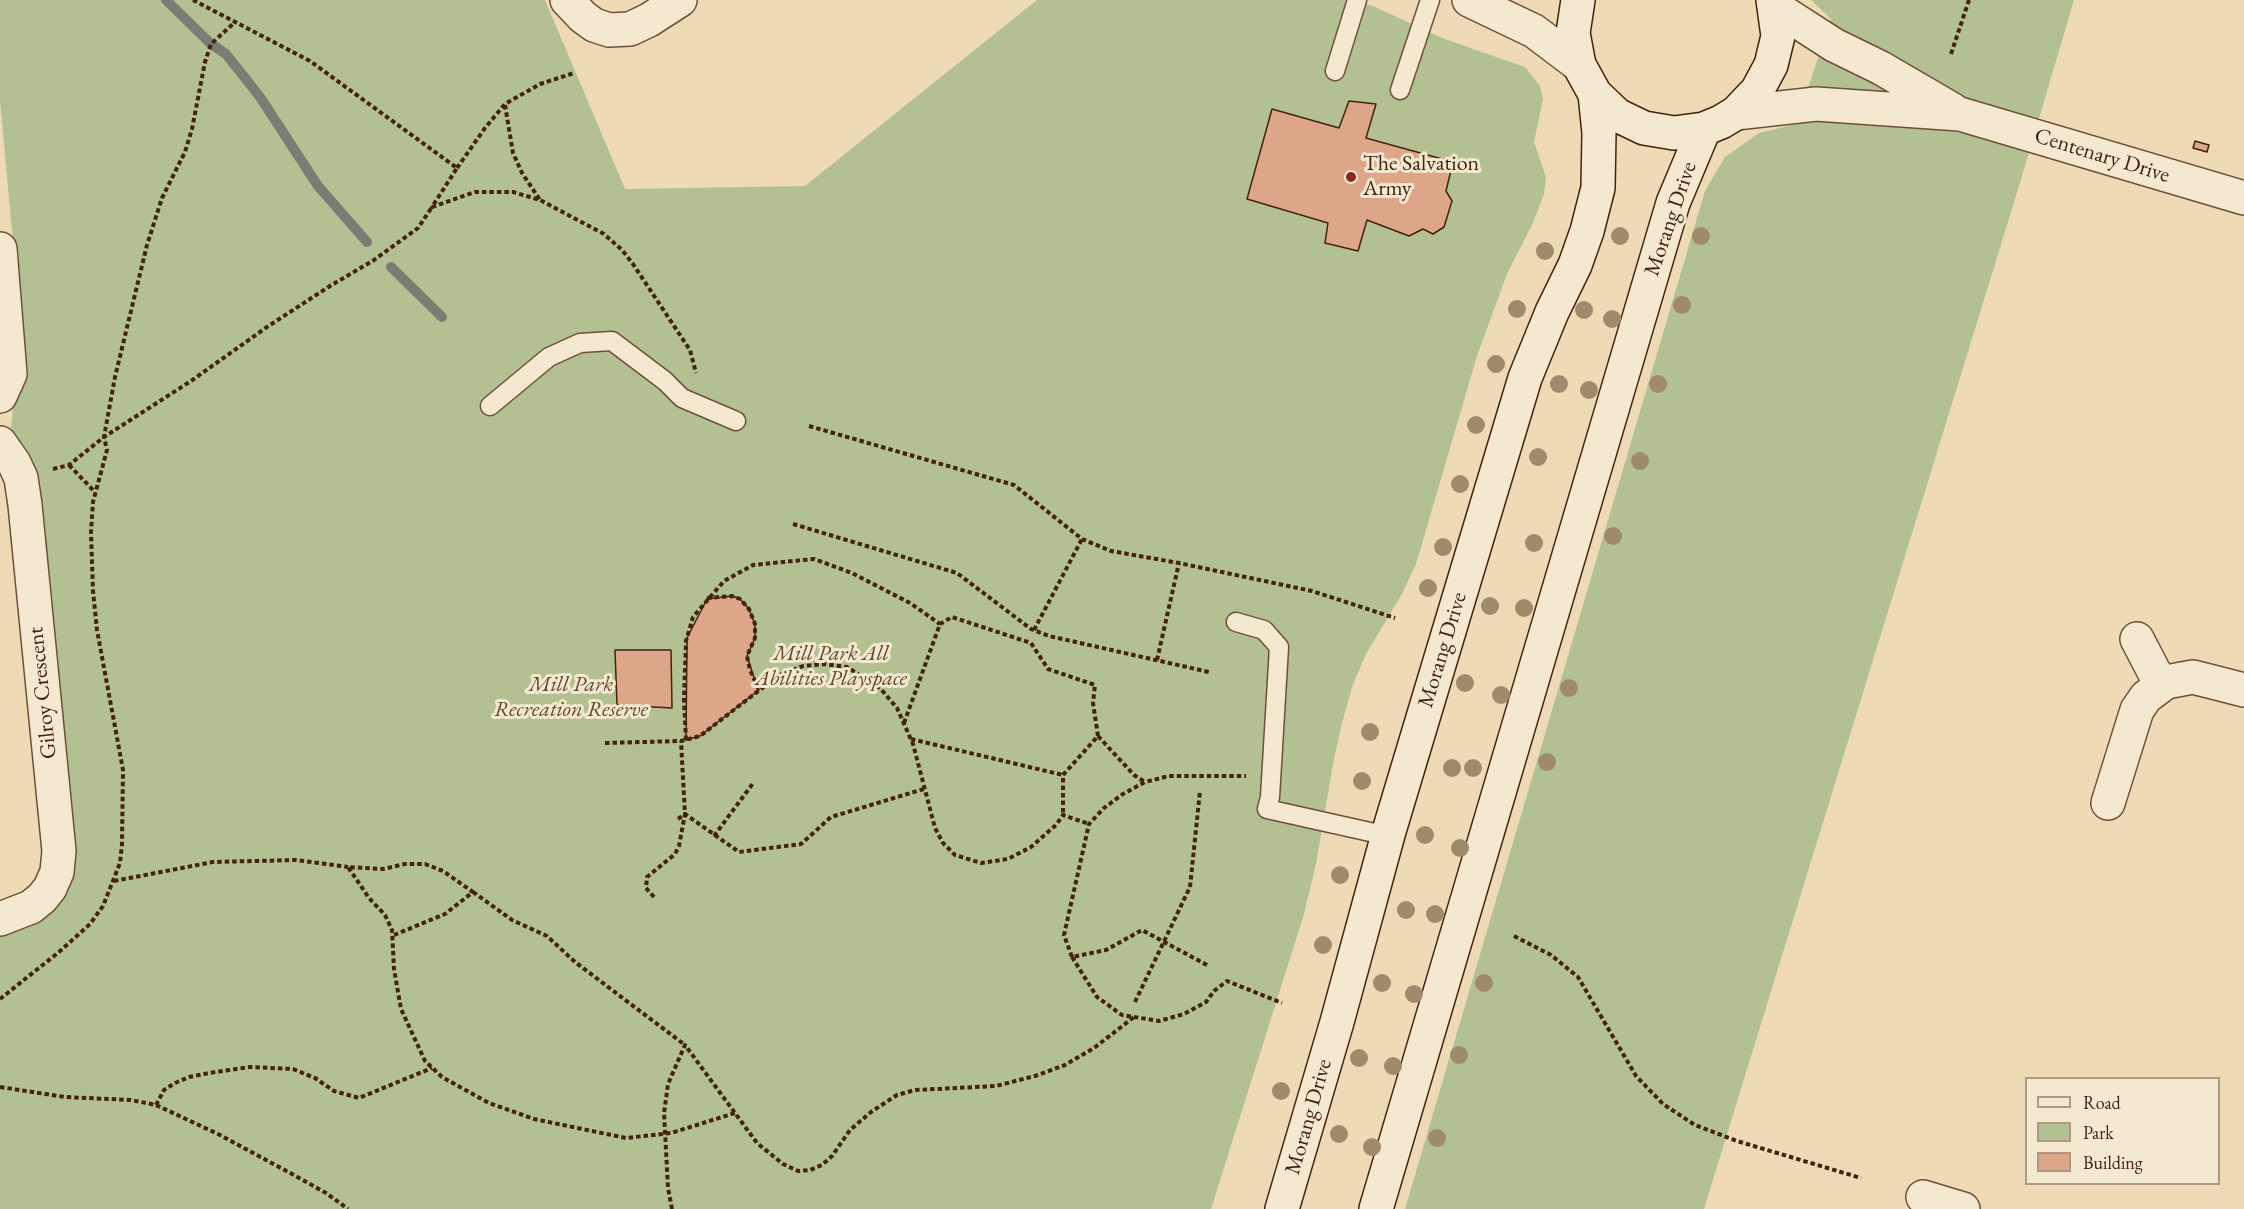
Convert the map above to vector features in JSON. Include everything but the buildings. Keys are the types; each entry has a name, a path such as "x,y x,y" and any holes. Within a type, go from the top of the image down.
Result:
{"main road":[{"path":"567,0 594,25 609,30 630,29 680,0"},
{"path":"1469,0 1510,18 1534,32 1579,65"},
{"path":"1578,0 1573,33 1579,65 1594,94 1617,114 1644,128 1674,133 1704,129 1721,122 1736,113 1757,91 1771,65 1778,36 1774,3"},
{"name":"Centenary Drive","path":"1774,3 1834,45 1881,68 1960,114"},
{"name":"Morang Drive","path":"1282,1209 1388,836 1524,378 1575,265 1587,231 1598,188 1599,133 1594,94"},
{"name":"Centenary Drive","path":"1736,113 1816,104 1960,114 2244,198"},
{"name":"Morang Drive","path":"1376,1209 1673,203 1704,129"},
{"path":"0,249 10,374 0,396"},
{"name":"Gilroy Crescent","path":"0,444 14,463 21,478 25,505 59,851 57,872 50,888 42,898 31,907 0,919"},
{"path":"2137,639 2161,685"},
{"path":"2109,803 2136,710 2146,697 2161,685 2193,676 2244,690"},
{"path":"1923,1197 1963,1209"}],"lane":[{"path":"1335,71 1357,0"},
{"path":"1400,90 1430,0"},
{"path":"490,406 549,357 580,343 612,341 665,381 682,398 736,421"},
{"path":"1236,622 1264,630 1279,647 1270,797 1267,809 1388,836"}],"path":[{"path":"193,0 310,61 457,168"},
{"path":"1951,54 1969,0"},
{"path":"0,999 60,952 90,924 103,906 120,863 123,770 97,630 91,532 94,491 107,450 104,437 115,377 147,244 162,198 185,152 211,44 234,23"},
{"path":"21,478 69,465 104,437 191,381 276,321 374,261 418,228 485,128 505,104 540,84 573,73"},
{"path":"505,104 513,153 522,173 540,200"},
{"path":"432,207 475,192 513,192 540,200 604,234 622,250 690,350 696,373"},
{"path":"809,426 1014,485 1082,539 1111,552 1179,563 1312,591 1395,618"},
{"path":"69,465 94,491"},
{"path":"793,524 957,573 1034,630 1049,636 1209,672"},
{"path":"1034,630 1082,539"},
{"path":"654,897 645,888 647,877 675,854 679,846 685,814 686,641 693,617 724,581 753,565 814,559 862,578 910,603 940,624"},
{"path":"1157,660 1179,563"},
{"path":"707,598 732,596 740,599 749,609 755,624 755,638 747,656 750,670 759,690"},
{"path":"904,723 940,624 952,617 1030,643 1048,669 1095,685 1093,703 1098,736 1134,775 1145,782"},
{"path":"606,743 684,740 700,736 779,675 802,666 824,664 848,667 880,688 897,708 910,739 935,828 943,843 955,855 981,863 1008,859 1031,847 1056,825 1063,815 1064,775 1098,736"},
{"path":"910,739 1064,775"},
{"path":"1247,777 1169,776 1145,782 1104,808 1089,824 1064,935 1072,957 1097,997 1122,1015 1159,1021 1184,1014 1206,1002 1214,991 1227,981 1282,1003"},
{"path":"714,836 754,782"},
{"path":"685,814 739,852 801,844 831,817 925,789"},
{"path":"1135,1002 1190,887 1200,791"},
{"path":"678,819 685,814"},
{"path":"1063,815 1089,824"},
{"path":"114,881 213,862 296,860 383,870 405,864 425,864 443,871 512,920 547,936 575,962 685,1045 757,1143 783,1164 798,1171 810,1170 822,1165 850,1131 871,1112 897,1095 915,1090 996,1086 1035,1076 1065,1065 1094,1048 1134,1017"},
{"path":"348,867 369,898 385,915 394,935 394,969 401,1009 421,1053 442,1077 489,1103 534,1119 626,1138 665,1134 735,1113"},
{"path":"394,935 445,914 473,892"},
{"path":"1072,957 1106,950 1142,930 1189,953 1207,965"},
{"path":"1514,936 1551,955 1578,977 1613,1041 1636,1076 1663,1104 1695,1125 1737,1141 1861,1178"},
{"path":"672,1209 668,1188 664,1113 668,1084 685,1045"},
{"path":"156,1105 164,1090 189,1077 250,1067 293,1069 315,1078 334,1091 359,1098 432,1068"},
{"path":"0,1087 65,1097 131,1100 156,1105 218,1134 292,1174 326,1193 348,1209"}],"green space":[{"name":"Mill Park Recreation Reserve","path":"0,0 545,0 625,189 805,186 1037,0 1346,0 1373,6 1442,38 1525,67 1540,86 1543,99 1534,142 1546,177 1544,194 1533,223 1507,274 1477,356 1416,564 1402,594 1366,654 1353,684 1333,764 1316,864 1304,914 1211,1209 0,1209 0,934 50,913 68,893 73,868 17,441 11,427 13,406 21,390 25,374 0,100"},
{"path":"1811,0 2074,0 2019,186 1704,1209 1405,1209 1705,191 1725,157 1759,133 1796,124 1831,19"}],"waterway":[{"path":"166,0 211,44 226,54 260,97 318,186 367,242"},
{"path":"391,267 442,317"}],"place":[{"name":"The Salvation Army","path":"1351,177"}],"park label":[{"name":"Mill Park All Abilities Playspace","path":"831,666"}]}
